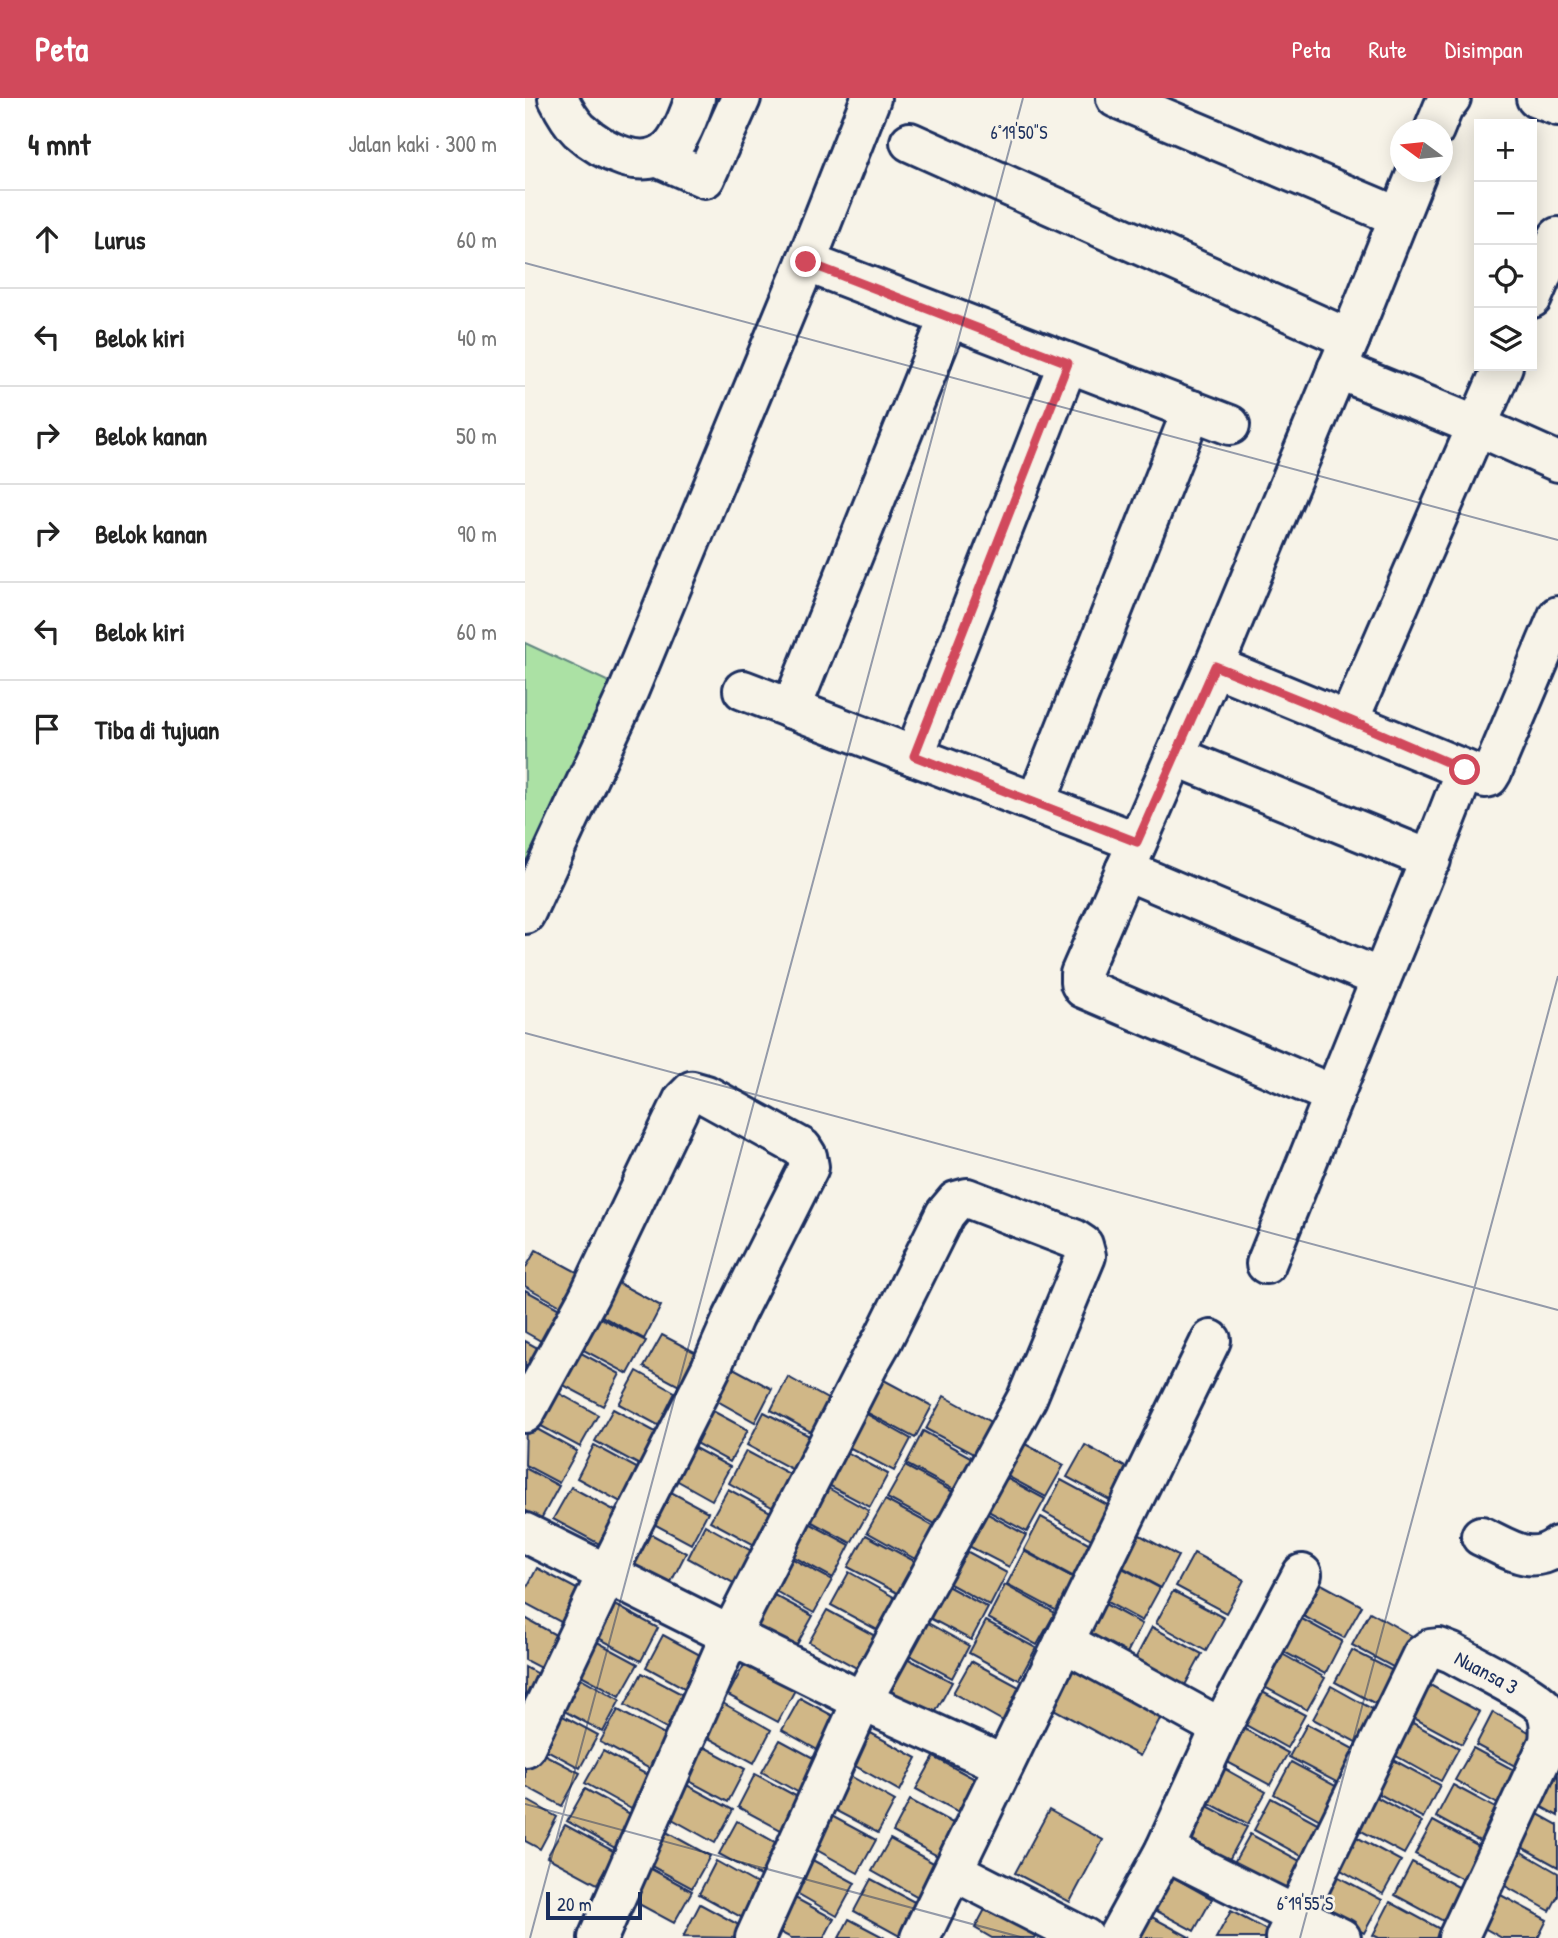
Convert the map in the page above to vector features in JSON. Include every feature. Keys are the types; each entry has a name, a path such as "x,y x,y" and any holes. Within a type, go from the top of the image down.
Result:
{"street":[{"path":"568,113 606,149 628,158 644,160 657,157 671,147 684,127 695,98"},
{"path":"657,157 705,178 741,98"},
{"path":"649,710 816,266 871,98"},
{"path":"1117,98 1399,217"},
{"path":"1438,119 1451,98"},
{"path":"1536,98 1558,106"},
{"path":"910,142 1344,354 1477,426 1558,462"},
{"path":"1334,1095 1083,988 1080,974 1215,666 1413,182"},
{"path":"1537,286 1558,237"},
{"path":"816,266 1230,425"},
{"path":"525,914 628,692 816,266"},
{"path":"791,709 949,317"},
{"path":"914,756 1068,363"},
{"path":"1349,720 1501,371"},
{"path":"1036,803 1192,410"},
{"path":"1215,666 1485,778 1492,772 1558,616"},
{"path":"743,691 1036,803 1131,856 1380,978"},
{"path":"1175,756 1431,860"},
{"path":"1266,1264 1465,770"},
{"path":"525,1413 589,1296 683,1100 692,1091 706,1095 802,1148 809,1167 607,1574 525,1747"},
{"path":"598,1938 730,1636 945,1214 956,1201 967,1198 1074,1239 1083,1245 1086,1256 1027,1398 862,1701 755,1938"},
{"path":"921,1938 1211,1340"},
{"path":"525,1533 862,1701 1004,1765"},
{"path":"1481,1536 1528,1557 1548,1554 1558,1546"},
{"path":"1117,1938 1165,1850 1221,1728 1302,1574"},
{"path":"1064,1642 1221,1728"},
{"name":"Nuansa 3","path":"1291,1927 1422,1656 1430,1649 1439,1648 1531,1697 1545,1710 1550,1724 1549,1742 1458,1938"},
{"path":"1165,1850 1291,1927 1341,1938"},
{"path":"954,1871 1085,1938"}],"green space":[{"path":"525,643 622,688 525,912"}],"building":[{"path":"536,1250 586,1277 568,1310 525,1286 525,1269"},
{"path":"611,1279 661,1306 644,1339 594,1312"},
{"path":"525,1290 565,1312 548,1345 525,1332"},
{"path":"595,1315 646,1341 628,1374 578,1347"},
{"path":"662,1335 712,1361 694,1394 644,1367"},
{"path":"525,1341 545,1352 525,1383"},
{"path":"570,1347 620,1374 603,1406 552,1379"},
{"path":"722,1362 772,1389 755,1422 705,1394"},
{"path":"637,1371 687,1399 669,1431 619,1404"},
{"path":"788,1377 838,1405 820,1437 771,1410"},
{"path":"882,1379 932,1406 915,1438 864,1411"},
{"path":"548,1387 598,1415 580,1447 530,1420"},
{"path":"944,1396 994,1424 977,1456 926,1429"},
{"path":"698,1403 748,1430 730,1462 681,1435"},
{"path":"613,1409 663,1436 645,1468 595,1441"},
{"path":"861,1411 911,1439 894,1471 843,1444"},
{"path":"764,1412 815,1439 797,1472 747,1445"},
{"path":"526,1423 577,1451 559,1483 525,1465"},
{"path":"923,1431 974,1459 956,1491 906,1464"},
{"path":"1014,1438 1064,1465 1046,1497 996,1470"},
{"path":"680,1440 730,1467 712,1500 662,1472"},
{"path":"594,1445 644,1472 626,1505 577,1478"},
{"path":"1085,1445 1134,1472 1117,1504 1067,1477"},
{"path":"837,1447 888,1474 870,1507 819,1480"},
{"path":"746,1451 797,1478 779,1511 729,1483"},
{"path":"905,1466 955,1493 937,1525 887,1498"},
{"path":"525,1468 559,1486 541,1519 525,1510"},
{"path":"995,1472 1045,1499 1027,1532 977,1505"},
{"path":"1061,1480 1111,1507 1093,1540 1044,1512"},
{"path":"819,1483 869,1511 851,1543 801,1516"},
{"path":"658,1485 708,1512 691,1544 641,1517"},
{"path":"571,1487 621,1514 603,1546 553,1519"},
{"path":"728,1489 778,1516 760,1548 710,1521"},
{"path":"885,1500 935,1527 917,1560 867,1532"},
{"path":"977,1508 1026,1535 1009,1567 959,1541"},
{"path":"1041,1517 1092,1545 1074,1577 1024,1550"},
{"path":"800,1518 850,1545 833,1578 783,1551"},
{"path":"705,1525 755,1553 737,1585 688,1558"},
{"path":"636,1526 686,1553 669,1586 619,1558"},
{"path":"1129,1529 1178,1556 1161,1588 1111,1561"},
{"path":"866,1535 916,1562 899,1594 848,1567"},
{"path":"957,1546 1007,1573 990,1606 939,1578"},
{"path":"1024,1551 1074,1578 1057,1611 1007,1584"},
{"path":"782,1553 832,1580 814,1613 765,1585"},
{"path":"1194,1553 1244,1580 1226,1613 1176,1586"},
{"path":"1109,1561 1160,1588 1142,1621 1092,1594"},
{"path":"537,1568 588,1595 570,1627 525,1603 525,1591"},
{"path":"849,1572 899,1600 881,1632 831,1605"},
{"path":"1312,1579 1362,1606 1344,1638 1294,1611"},
{"path":"938,1581 988,1608 971,1640 920,1613"},
{"path":"1005,1585 1055,1613 1037,1645 988,1618"},
{"path":"763,1589 813,1616 795,1648 745,1621"},
{"path":"1173,1591 1224,1618 1206,1651 1156,1623"},
{"path":"1092,1597 1142,1624 1125,1657 1075,1630"},
{"path":"608,1601 658,1628 641,1661 591,1634"},
{"path":"827,1610 877,1637 860,1670 809,1642"},
{"path":"1370,1612 1419,1640 1402,1672 1352,1645"},
{"path":"1293,1614 1342,1641 1325,1674 1275,1647"},
{"path":"525,1618 563,1639 546,1671 525,1660"},
{"path":"919,1618 969,1646 952,1678 902,1651"},
{"path":"986,1621 1036,1648 1019,1680 969,1653"},
{"path":"1152,1627 1202,1654 1184,1687 1135,1659"},
{"path":"663,1635 713,1662 695,1694 646,1667"},
{"path":"588,1637 638,1664 620,1696 570,1669"},
{"path":"1275,1650 1325,1678 1307,1710 1257,1683"},
{"path":"1352,1650 1403,1676 1385,1709 1335,1682"},
{"path":"901,1655 952,1682 934,1715 884,1688"},
{"path":"971,1661 1021,1688 1003,1721 953,1693"},
{"path":"745,1663 795,1690 778,1722 728,1695"},
{"path":"1071,1664 1162,1715 1140,1756 1048,1706"},
{"path":"525,1667 543,1677 525,1709"},
{"path":"570,1672 620,1700 603,1732 553,1705"},
{"path":"642,1673 693,1700 675,1733 625,1705"},
{"path":"1430,1685 1480,1712 1462,1744 1412,1717"},
{"path":"1331,1686 1381,1714 1363,1746 1313,1719"},
{"path":"1255,1688 1305,1715 1287,1748 1237,1720"},
{"path":"800,1698 850,1725 832,1758 782,1730"},
{"path":"721,1702 771,1730 754,1763 703,1735"},
{"path":"548,1708 598,1735 580,1768 530,1741"},
{"path":"618,1710 668,1737 650,1769 600,1742"},
{"path":"1493,1712 1543,1740 1526,1772 1476,1745"},
{"path":"1409,1721 1459,1748 1441,1781 1391,1753"},
{"path":"1307,1724 1357,1751 1340,1784 1289,1757"},
{"path":"1237,1725 1288,1753 1270,1785 1220,1758"},
{"path":"867,1731 917,1758 900,1791 850,1763"},
{"path":"780,1740 830,1767 812,1800 762,1772"},
{"path":"695,1742 745,1769 728,1802 678,1775"},
{"path":"530,1747 580,1773 562,1806 525,1786 525,1756"},
{"path":"1473,1748 1523,1775 1505,1808 1455,1780"},
{"path":"603,1751 653,1778 635,1811 585,1783"},
{"path":"934,1757 984,1784 966,1816 916,1789"},
{"path":"1390,1758 1440,1785 1423,1818 1372,1790"},
{"path":"1291,1762 1341,1789 1324,1822 1274,1794"},
{"path":"1216,1764 1266,1792 1248,1824 1198,1797"},
{"path":"845,1773 895,1801 878,1833 827,1806"},
{"path":"1556,1773 1558,1774 1558,1816 1538,1805"},
{"path":"755,1774 805,1801 788,1834 738,1807"},
{"path":"683,1783 733,1810 715,1843 665,1815"},
{"path":"1453,1785 1503,1812 1485,1844 1436,1817"},
{"path":"585,1789 634,1816 617,1849 567,1821"},
{"path":"1371,1794 1422,1822 1404,1854 1354,1827"},
{"path":"1271,1798 1321,1825 1303,1857 1254,1830"},
{"path":"525,1799 557,1817 540,1849 525,1841"},
{"path":"910,1800 960,1827 943,1859 893,1832"},
{"path":"1196,1800 1247,1827 1229,1860 1179,1832"},
{"path":"1049,1810 1103,1840 1070,1902 1015,1873"},
{"path":"826,1813 876,1840 858,1873 808,1845"},
{"path":"1536,1813 1558,1825 1558,1867 1518,1845"},
{"path":"737,1821 787,1849 769,1881 719,1854"},
{"path":"1433,1821 1483,1848 1466,1881 1415,1854"},
{"path":"565,1825 615,1852 597,1884 547,1857"},
{"path":"659,1828 710,1856 692,1888 642,1861"},
{"path":"1250,1834 1300,1861 1282,1894 1232,1866"},
{"path":"1351,1834 1401,1861 1383,1894 1334,1866"},
{"path":"890,1839 939,1866 922,1899 872,1871"},
{"path":"1518,1850 1558,1873 1558,1896 1550,1911 1500,1883"},
{"path":"805,1856 855,1883 837,1916 788,1888"},
{"path":"716,1861 766,1889 748,1921 699,1894"},
{"path":"1412,1862 1462,1889 1445,1922 1395,1895"},
{"path":"642,1864 692,1891 674,1923 624,1896"},
{"path":"1162,1871 1212,1899 1194,1931 1144,1904"},
{"path":"1331,1873 1382,1900 1364,1933 1314,1906"},
{"path":"871,1879 922,1906 903,1938 854,1911"},
{"path":"784,1892 834,1919 824,1938 791,1938 766,1925"},
{"path":"1497,1893 1547,1920 1538,1938 1502,1938 1479,1925"},
{"path":"992,1896 1042,1923 1034,1938 992,1938 975,1928"},
{"path":"1390,1902 1440,1929 1436,1938 1379,1938 1373,1935"},
{"path":"700,1904 750,1931 746,1938 683,1937"},
{"path":"1231,1911 1281,1938 1216,1938"},
{"path":"1150,1916 1191,1938 1138,1938"},
{"path":"849,1919 885,1938 839,1938"}],"route":[{"path":"806,262 1068,363 914,756 1137,842 1215,666 1465,770"}]}
